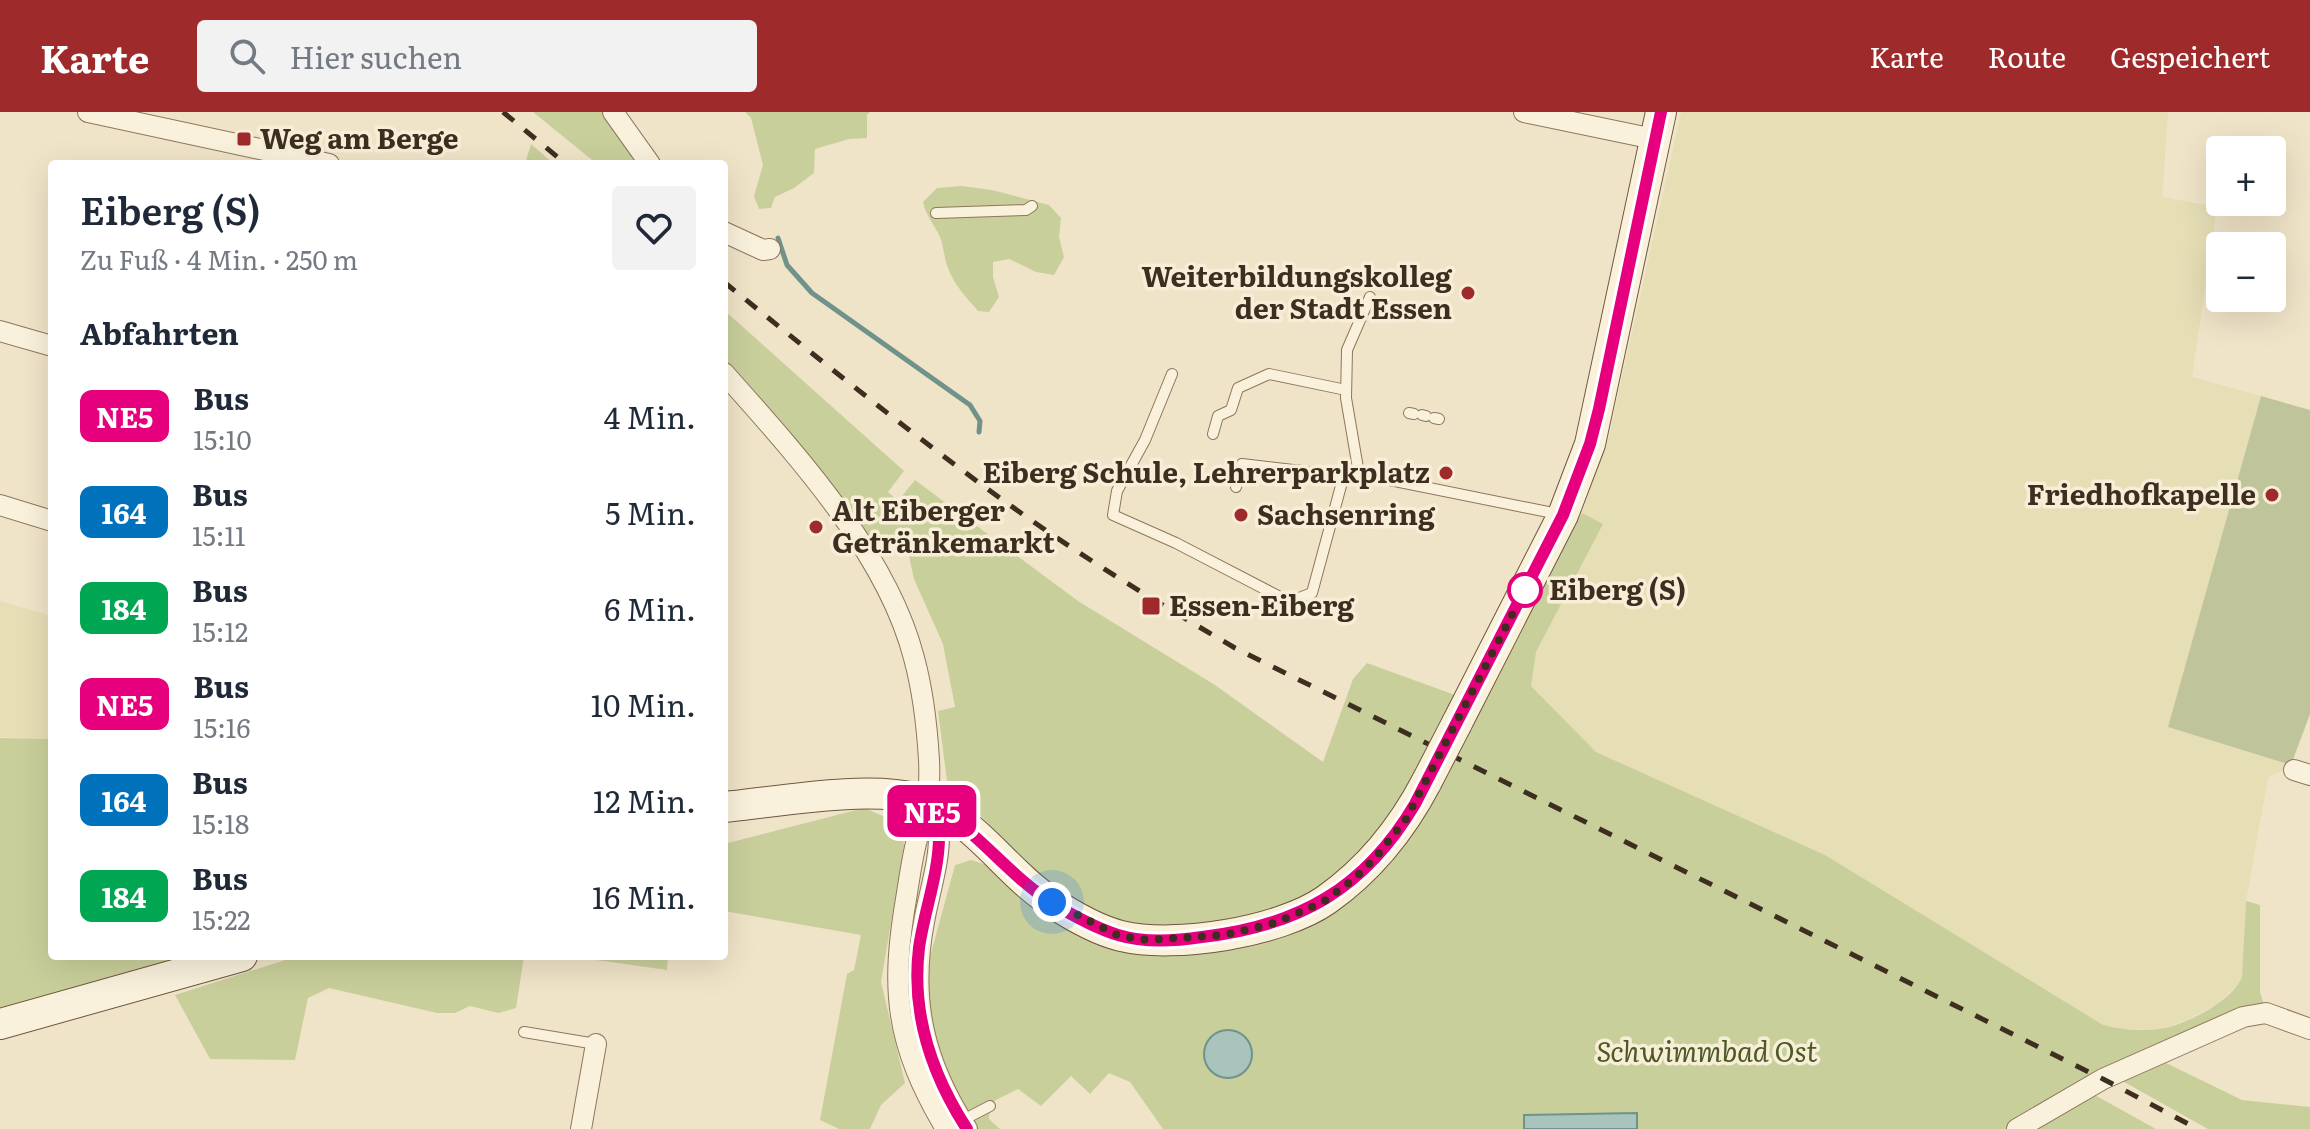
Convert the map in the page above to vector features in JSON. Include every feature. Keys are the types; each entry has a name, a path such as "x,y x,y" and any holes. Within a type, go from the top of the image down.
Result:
{"street":[{"path":"88,112 134,117 312,160"},
{"path":"613,112 647,160"},
{"path":"728,807 864,794 897,795 930,803 973,832 1029,886 1052,902 1119,936 1148,940 1224,935 1275,923 1323,902 1354,879 1406,819 1427,781 1563,515 1590,444 1599,409 1658,126 1524,112"},
{"path":"728,234 763,250 770,249"},
{"path":"0,331 48,345"},
{"path":"728,378 858,537 881,573 910,643 923,700 930,803 939,830 919,949 917,994 928,1051 956,1127"},
{"path":"0,505 48,520"},
{"path":"0,1024 228,960"},
{"path":"2017,1129 2103,1079 2243,1017 2266,1013 2310,1029"},
{"path":"581,1129 596,1044"}],"lane":[{"path":"936,213 1026,210 1032,206"},
{"path":"1359,474 1346,390 1347,350 1370,297"},
{"path":"1172,374 1145,440 1117,491 1113,515 1176,543 1282,598 1294,600 1312,593 1345,471 1563,515"},
{"path":"1213,434 1218,416 1231,410 1238,388 1269,374 1346,390"},
{"path":"1236,487 1242,464 1302,471 1343,480"},
{"path":"524,1032 596,1044"},
{"path":"956,1127 990,1106"}],"shaded area":[{"path":"1681,112 2168,112 2162,197 2206,205 2206,216 2216,216 2213,232 2206,232 2206,282 2192,377 2261,396 2168,727 2291,765 2268,778 2246,901 2242,977 2239,984 2217,1004 2162,1029 2120,1030 2103,1026 1825,855 1596,752 1531,686 1536,652 1602,525 1582,513 1610,432"},
{"path":"0,601 48,615 48,739 0,737"}],"green space":[{"path":"533,112 611,112 643,160 592,160"},
{"path":"745,112 870,112 867,115 867,138 849,139 815,149 814,173 775,197 771,208 759,209 754,196 763,165 751,118"},
{"path":"531,144 549,160 526,160"},
{"path":"962,186 992,190 1049,205 1061,218 1059,237 1064,257 1054,275 1036,272 1009,259 993,262 993,277 999,297 989,312 978,311 954,280 940,237 923,202 937,188"},
{"name":"Schwimmbad Ost","path":"728,314 904,471 888,492 898,501 915,480 1078,601 1215,685 1323,762 1353,679 1367,663 1477,703 1582,513 1603,524 1536,652 1531,686 1596,752 1825,855 2110,1027 2138,1030 2169,1027 2194,1018 2229,995 2242,977 2246,901 2260,905 2260,992 2267,1014 2091,1093 2156,1129 1163,1129 1130,1082 1109,1073 1090,1094 1071,1076 1041,1106 1018,1089 990,1103 989,1119 1000,1129 968,1129 918,1001 955,865 971,860 984,864 1003,839 947,781 938,711 955,707 943,644 914,579 907,547 858,537 728,377"},
{"path":"2261,396 2310,410 2310,714 2291,765 2168,727"},
{"path":"0,738 48,739 48,960 188,960 0,1014"},
{"path":"864,808 902,824 904,846 881,982 905,1083 881,1105 870,1129 839,1129 820,1120 847,974 854,970 861,935 728,912 728,843"},
{"path":"285,960 523,960 516,1008 498,1013 470,1006 455,1013 437,1013 329,988 308,998 295,1060 210,1059 175,995"},
{"path":"596,960 668,960 667,970"},
{"path":"2160,1060 2242,1100 2310,1107 2310,1129 2208,1129 2117,1078"}],"water":[{"path":"1228,1030 1245,1037 1252,1054 1245,1071 1228,1078 1211,1071 1204,1054 1211,1037"},
{"path":"1637,1113 1637,1129 1524,1129 1524,1115"}],"waterway":[{"path":"778,238 787,265 812,293 970,405 980,421 979,432"}],"railway":[{"path":"503,112 561,160"},
{"path":"728,285 912,432 1028,518 1130,585 1235,648 2198,1129"}],"bus line":[{"name":"NE5","path":"967,1129 942,1087 928,1051 917,994 919,949 939,830 930,803 973,832 1029,886 1091,924 1119,936 1148,940 1187,939 1224,935 1275,923 1323,902 1354,879 1397,832 1415,804 1563,515 1590,444 1599,409 1661,112"}],"place":[{"name":"Weg am Berge","path":"244,139"},
{"name":"Weiterbildungskolleg der Stadt Essen","path":"1468,293"},
{"name":"Eiberg Schule, Lehrerparkplatz","path":"1446,473"},
{"name":"Friedhofkapelle","path":"2272,495"},
{"name":"Sachsenring","path":"1241,515"},
{"name":"Alt Eiberger Getränkemarkt","path":"816,527"},
{"name":"Eiberg (S)","path":"1525,590"},
{"name":"Essen-Eiberg","path":"1151,606"}],"route":[{"path":"1052,902 1119,936 1148,940 1224,935 1275,923 1323,902 1354,879 1406,819 1525,590"}]}
